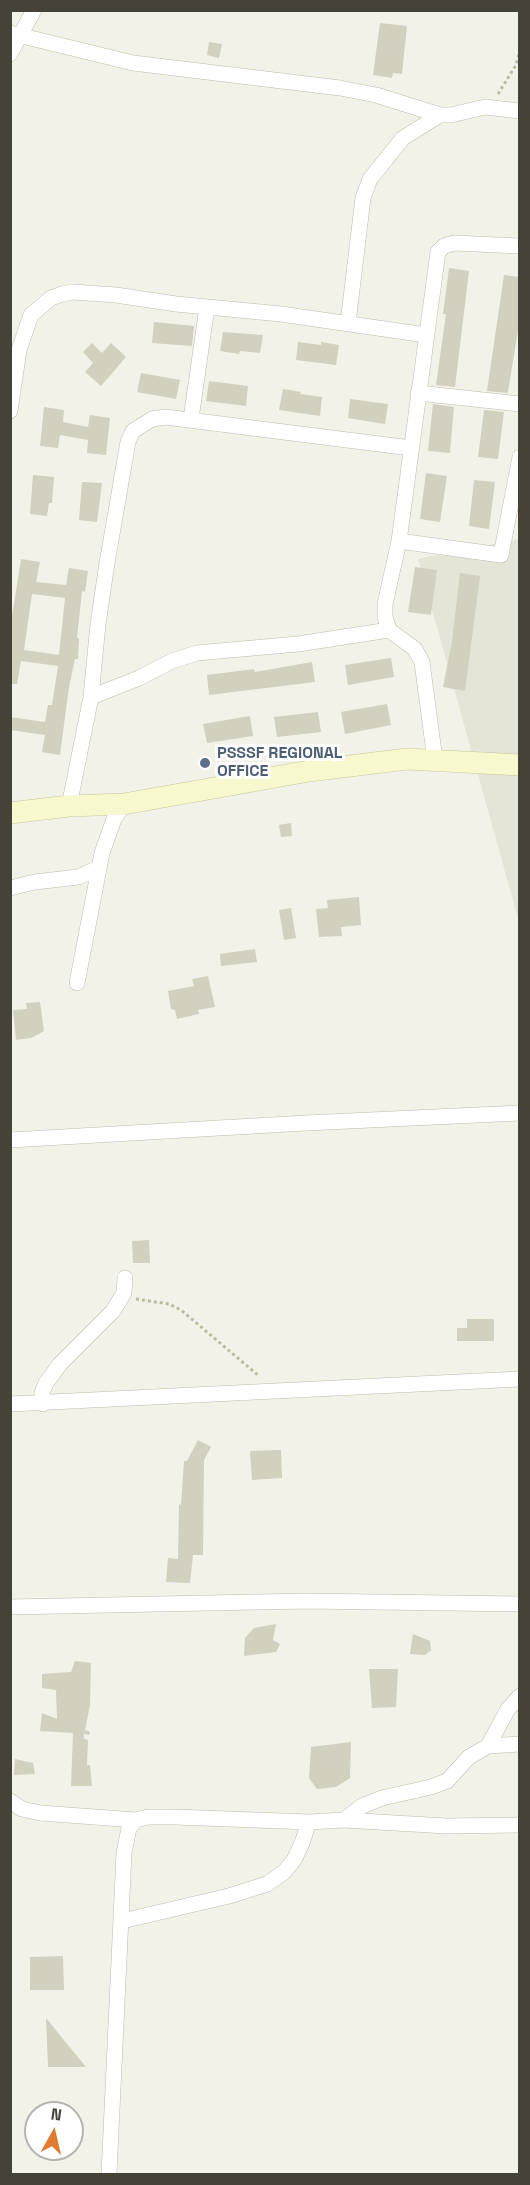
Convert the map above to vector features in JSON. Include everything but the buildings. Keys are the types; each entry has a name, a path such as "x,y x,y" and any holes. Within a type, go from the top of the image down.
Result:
{"street":[{"path":"10,54 15,34 34,10"},
{"path":"15,34 133,63 376,94 440,115 451,115 485,107 519,111"},
{"path":"348,323 363,198 370,178 403,138 440,115"},
{"path":"435,760 422,662 415,649 388,630 385,604 399,541 438,252 444,246 454,243 519,246"},
{"path":"10,411 20,350 31,315 51,298 73,292 271,313 426,335"},
{"path":"191,419 207,307"},
{"path":"418,393 519,404"},
{"path":"69,806 91,697 98,624 128,442 133,431 152,419 165,417 411,448"},
{"path":"399,541 501,555 519,457"},
{"path":"91,697 172,661 197,653 298,645 388,630"},
{"path":"10,813 69,806 124,804 309,771 407,759 519,765"},
{"path":"77,983 107,833 124,804"},
{"path":"10,888 34,882 78,877 99,868"},
{"path":"10,1140 519,1113"},
{"path":"43,1404 42,1393 46,1383 60,1364 113,1311 122,1297 125,1278"},
{"path":"10,1404 519,1379"},
{"path":"10,1607 294,1601 519,1604"},
{"path":"488,1746 508,1709 519,1696"},
{"path":"344,1820 362,1806 382,1798 439,1785 447,1781 470,1757 488,1746 519,1744"},
{"path":"10,1801 22,1809 39,1813 136,1820 148,1817 309,1822 344,1820 447,1826 519,1825"},
{"path":"109,2175 124,1853 129,1828 136,1820"},
{"path":"122,1922 229,1896 267,1884 284,1872 294,1860 309,1822"}],"path":[{"path":"485,107 495,98 516,65 519,50"},
{"path":"122,1297 169,1304 181,1310 276,1391"}],"shaded area":[{"path":"519,539 519,922 418,559"}],"place":[{"name":"PSSSF REGIONAL OFFICE","path":"205,763"}]}
